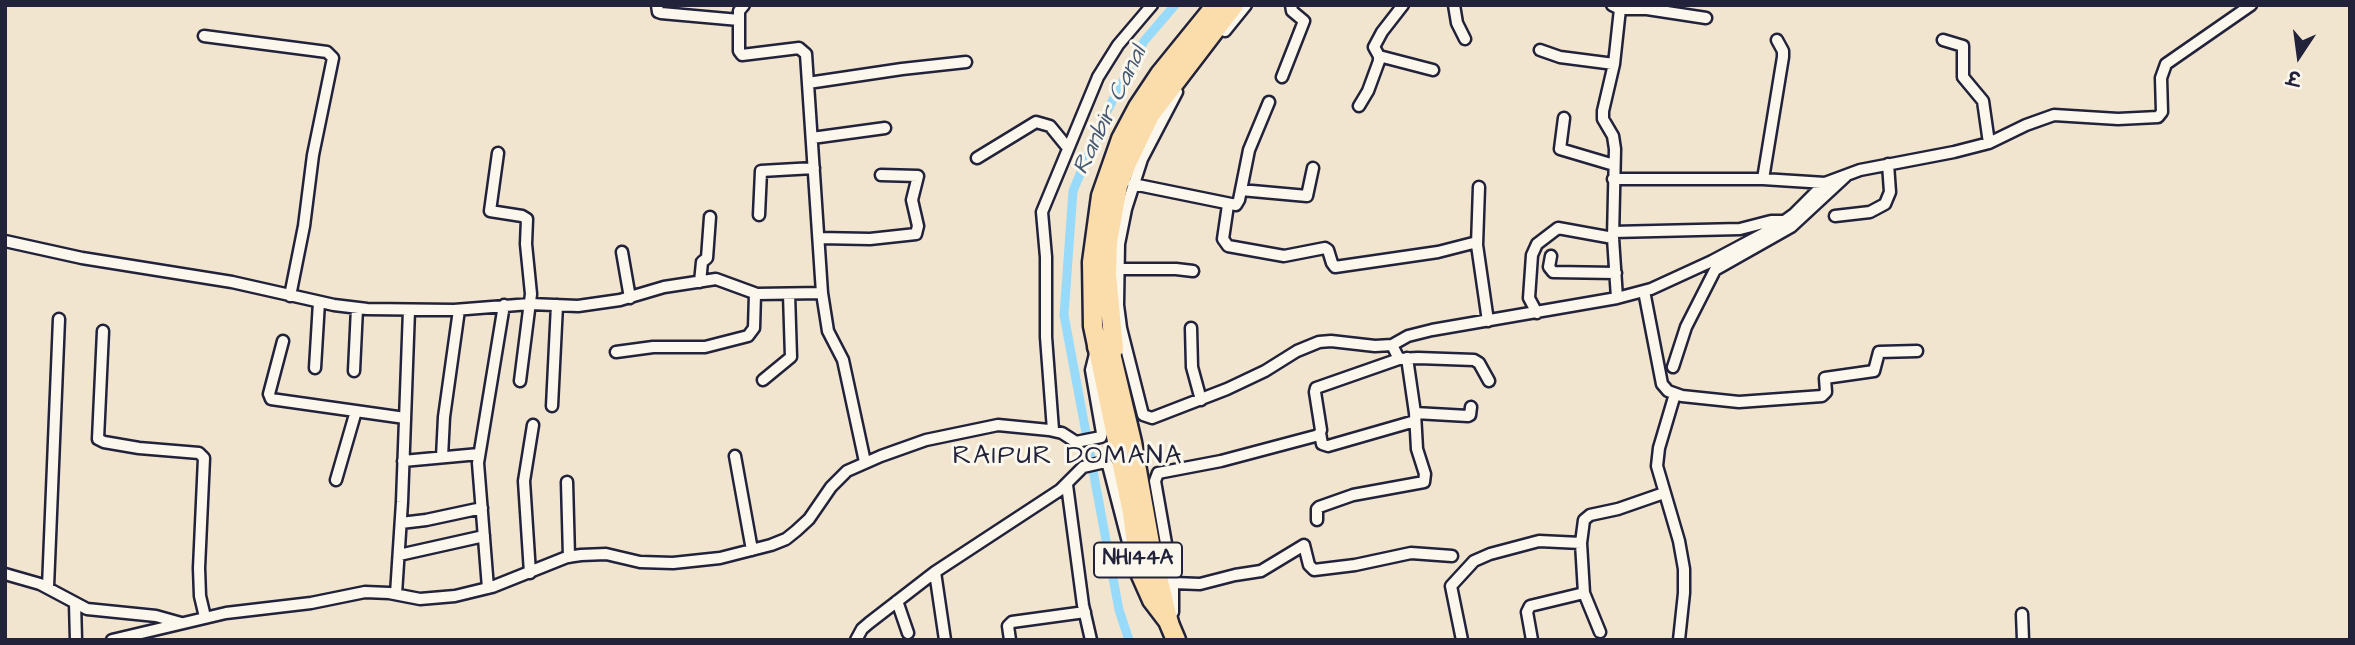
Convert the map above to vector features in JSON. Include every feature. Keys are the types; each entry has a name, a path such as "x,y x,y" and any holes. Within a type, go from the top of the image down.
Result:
{"highway":[{"name":"NH144A","path":"1174,635 1146,588 1139,565 1124,472 1106,435 1104,348 1092,312 1091,262 1098,212 1107,176 1129,123 1150,89 1216,5"},
{"name":"NH144A","path":"1104,348 1114,349 1107,274 1111,219 1118,186 1150,115 1234,5"}],"main road":[{"path":"1104,348 1133,442 1151,543 1174,635"}],"street":[{"path":"657,5 657,12 661,13 739,20"},
{"path":"744,5 739,8 740,53 745,55 802,49 806,54 822,293 828,331 843,360 865,462"},
{"path":"1053,430 1046,337 1046,257 1042,212 1098,77 1118,45 1152,5"},
{"path":"1246,5 1170,103 1142,159 1121,232 1118,269 1121,328 1143,415 1152,418 1244,382 1297,351 1319,342 1392,345 1408,336 1644,291 1712,261 1784,221 1825,183 1846,175 1989,143 2026,125 2054,116 2125,120 2158,117 2162,112 2161,78 2166,64 2251,5"},
{"path":"1282,77 1304,21 1292,11 1291,5"},
{"path":"1403,5 1374,47 1379,56 1433,70"},
{"path":"1454,5 1457,23 1465,39"},
{"path":"1618,298 1613,235 1614,140 1604,122 1603,111 1614,64 1616,7 1706,18"},
{"path":"204,36 327,52 333,58 313,155 304,226 290,296"},
{"path":"1763,179 1783,57 1777,40"},
{"path":"1943,40 1963,46 1963,77 1983,101 1989,143"},
{"path":"1540,50 1560,57 1614,64"},
{"path":"1359,106 1368,91 1379,56"},
{"path":"808,83 967,62"},
{"path":"1133,184 1236,205 1249,150 1269,102"},
{"path":"1564,118 1560,149 1614,165"},
{"path":"978,158 1035,122 1049,126 1068,148"},
{"path":"812,138 885,128"},
{"path":"498,153 490,209 492,212 527,219 526,244 531,290 520,381"},
{"path":"1835,216 1870,212 1885,204 1890,192 1888,164"},
{"path":"1241,190 1307,196 1313,167"},
{"path":"759,215 761,172 814,168"},
{"path":"819,238 870,239 916,234 918,226 912,200 918,176 880,175"},
{"path":"1673,367 1686,327 1715,270 1791,227 1846,175"},
{"path":"1613,179 1763,179 1825,183"},
{"path":"1479,187 1477,242 1488,321"},
{"path":"1228,205 1223,239 1226,245 1284,256 1325,248 1335,267 1438,252 1477,242"},
{"path":"700,282 702,262 707,258 710,217"},
{"path":"1537,313 1530,298 1532,255 1537,244 1558,228 1613,235 1740,229 1771,221 1784,221"},
{"path":"5,241 82,258 232,282 357,308 459,310 504,305 598,304 630,298 664,287 722,280 755,293 822,293"},
{"path":"622,252 630,298"},
{"path":"1551,256 1549,267 1553,272 1616,273"},
{"path":"1118,269 1193,271"},
{"path":"1644,291 1662,384 1675,394 1731,402 1822,396 1826,392 1825,377 1874,371 1879,352 1917,351"},
{"path":"616,352 653,347 705,347 748,336 754,328 755,293"},
{"path":"764,380 791,357 789,294"},
{"path":"315,368 319,302"},
{"path":"488,588 479,454 504,305"},
{"path":"552,406 557,305"},
{"path":"354,371 357,308"},
{"path":"396,594 409,310"},
{"path":"442,457 444,417 459,310"},
{"path":"48,587 59,319"},
{"path":"1191,328 1192,367 1201,400"},
{"path":"103,331 98,439 139,448 199,453 204,458 199,582 205,618"},
{"path":"283,341 271,399 405,418"},
{"path":"1317,520 1319,507 1353,495 1424,482 1403,359 1392,345"},
{"path":"1471,407 1468,416 1415,417 1328,446 1322,444 1315,389 1403,359 1474,360 1479,363 1489,381"},
{"path":"1675,394 1657,466 1679,541 1684,569 1684,606 1679,640"},
{"path":"336,480 356,411"},
{"path":"530,573 524,481 533,425"},
{"path":"112,640 205,618 312,603 365,592 436,598 488,588 569,557 594,553 666,564 708,560 786,539 808,519 838,478 865,462 926,440 988,425 1016,425 1053,430 1079,442 1106,435"},
{"path":"1174,635 1174,583 1155,481 1158,473 1221,461 1320,433"},
{"path":"403,461 479,454"},
{"path":"735,456 752,550"},
{"path":"856,640 862,629 935,572 1066,485 1083,467 1105,463 1110,467 1129,547 1139,565"},
{"path":"567,482 569,557"},
{"path":"1066,485 1091,640"},
{"path":"1600,632 1584,593 1581,543 1583,523 1587,517 1664,493"},
{"path":"401,523 482,508"},
{"path":"399,555 484,536"},
{"path":"1462,640 1451,586 1474,561 1539,541 1581,543"},
{"path":"1174,583 1204,584 1261,571 1304,545 1308,565 1314,570 1411,553 1452,556"},
{"path":"935,572 945,640"},
{"path":"5,574 48,587 87,609 156,616 181,623"},
{"path":"1532,640 1527,612 1530,606 1584,593"},
{"path":"897,601 908,633"},
{"path":"75,603 76,640"},
{"path":"1010,640 1009,626 1012,622 1085,612"},
{"path":"2022,614 2023,640"}],"waterway":[{"name":"Ranbir Canal","path":"1129,640 1119,610 1064,315 1073,191 1105,115 1144,41 1175,5"}],"district":[{"name":"RAIPUR DOMANA","path":"1068,458"}]}
